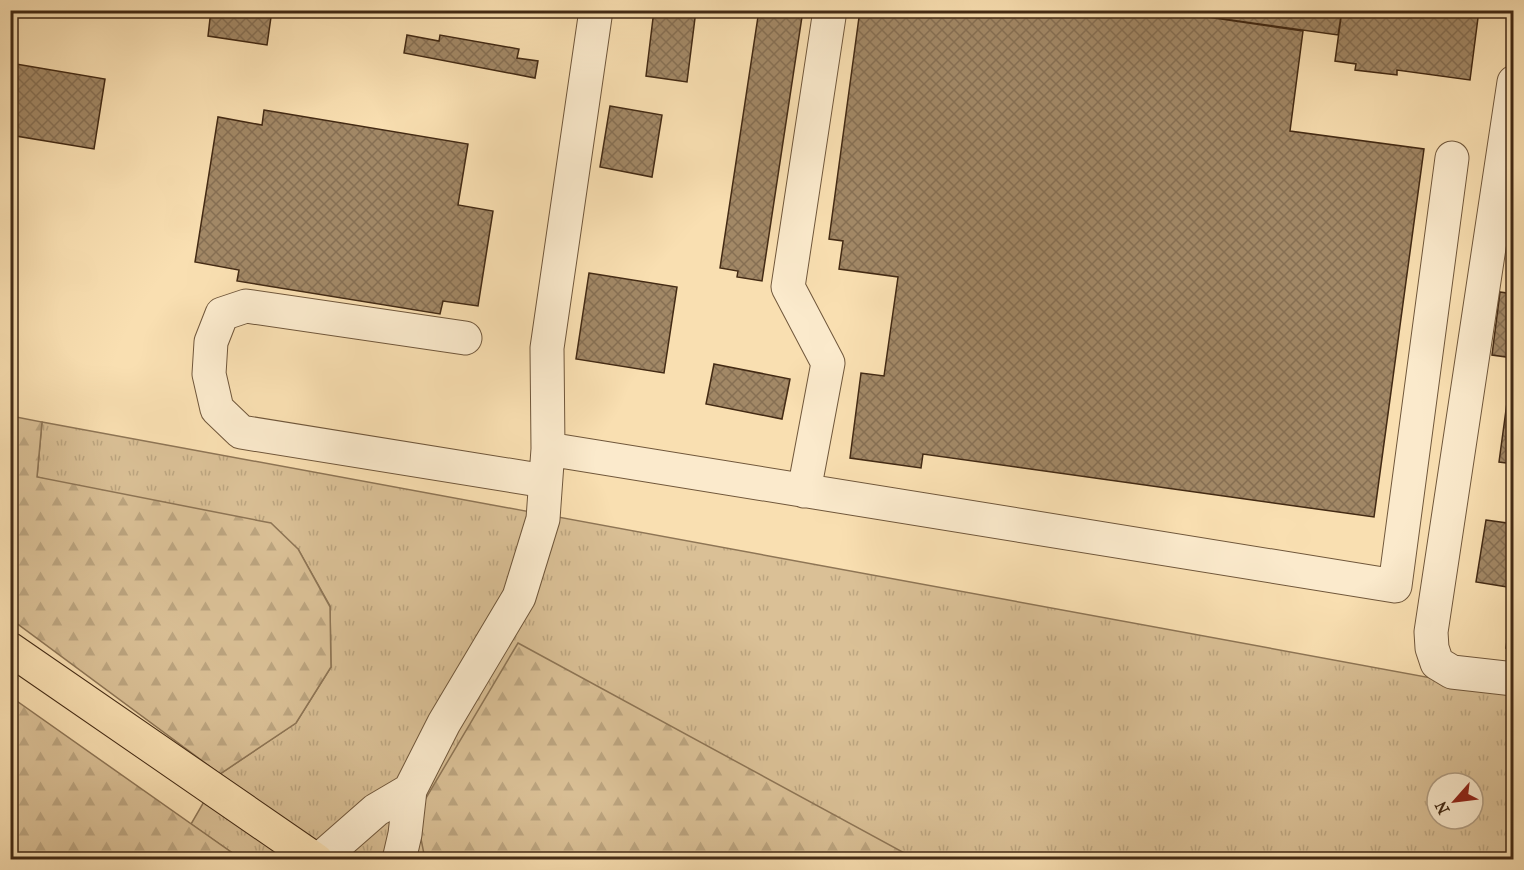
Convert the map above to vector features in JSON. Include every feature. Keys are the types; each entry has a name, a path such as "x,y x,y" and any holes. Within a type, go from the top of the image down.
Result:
{"highway":[{"path":"10,650 318,860"}],"lane":[{"path":"399,860 405,834 410,790 444,723 519,597 543,519 548,449 546,348 596,10"},
{"path":"804,491 828,363 788,288 830,10"},
{"path":"1514,82 1431,632 1432,648 1437,663 1452,672 1514,679"},
{"path":"548,449 1395,586 1452,158"},
{"path":"465,338 246,306 222,314 211,342 209,374 217,409 241,432 545,482"},
{"path":"318,860 376,810 410,790"}],"green space":[{"path":"11,416 42,422 37,477 271,523 298,549 330,607 331,667 296,723 220,774 11,619"},
{"path":"42,422 1513,693 1513,859 241,859 191,824 220,774 296,723 331,667 330,606 298,549 37,477"},
{"path":"518,643 912,859 425,859 418,824 423,803"},
{"path":"11,697 241,859 11,859"}],"building":[{"path":"211,10 272,10 267,45 208,36"},
{"path":"654,10 696,10 687,82 646,76"},
{"path":"759,10 803,10 762,281 737,277 738,271 720,268"},
{"path":"860,10 1160,10 1303,31 1290,131 1424,149 1374,517 923,454 921,468 850,458 861,373 884,376 898,277 839,269 843,241 829,239"},
{"path":"1160,10 1342,10 1338,35"},
{"path":"1342,10 1479,10 1470,80 1397,70 1397,75 1355,70 1356,64 1335,61"},
{"path":"407,35 439,41 440,35 519,49 517,58 538,61 535,78 404,53"},
{"path":"10,63 105,79 94,149 10,135"},
{"path":"610,106 662,115 652,177 600,167"},
{"path":"264,110 468,144 458,205 493,211 478,306 443,301 440,314 237,281 239,270 195,262 218,117 262,125"},
{"path":"1514,202 1514,241 1507,232 1511,203"},
{"path":"589,273 677,287 664,373 576,359"},
{"path":"1500,292 1514,294 1514,464 1499,462 1513,358 1492,355"},
{"path":"714,364 790,379 782,419 706,404"},
{"path":"1486,520 1514,524 1514,588 1476,582"},
{"path":"1510,618 1514,619 1514,649 1506,648"}]}
